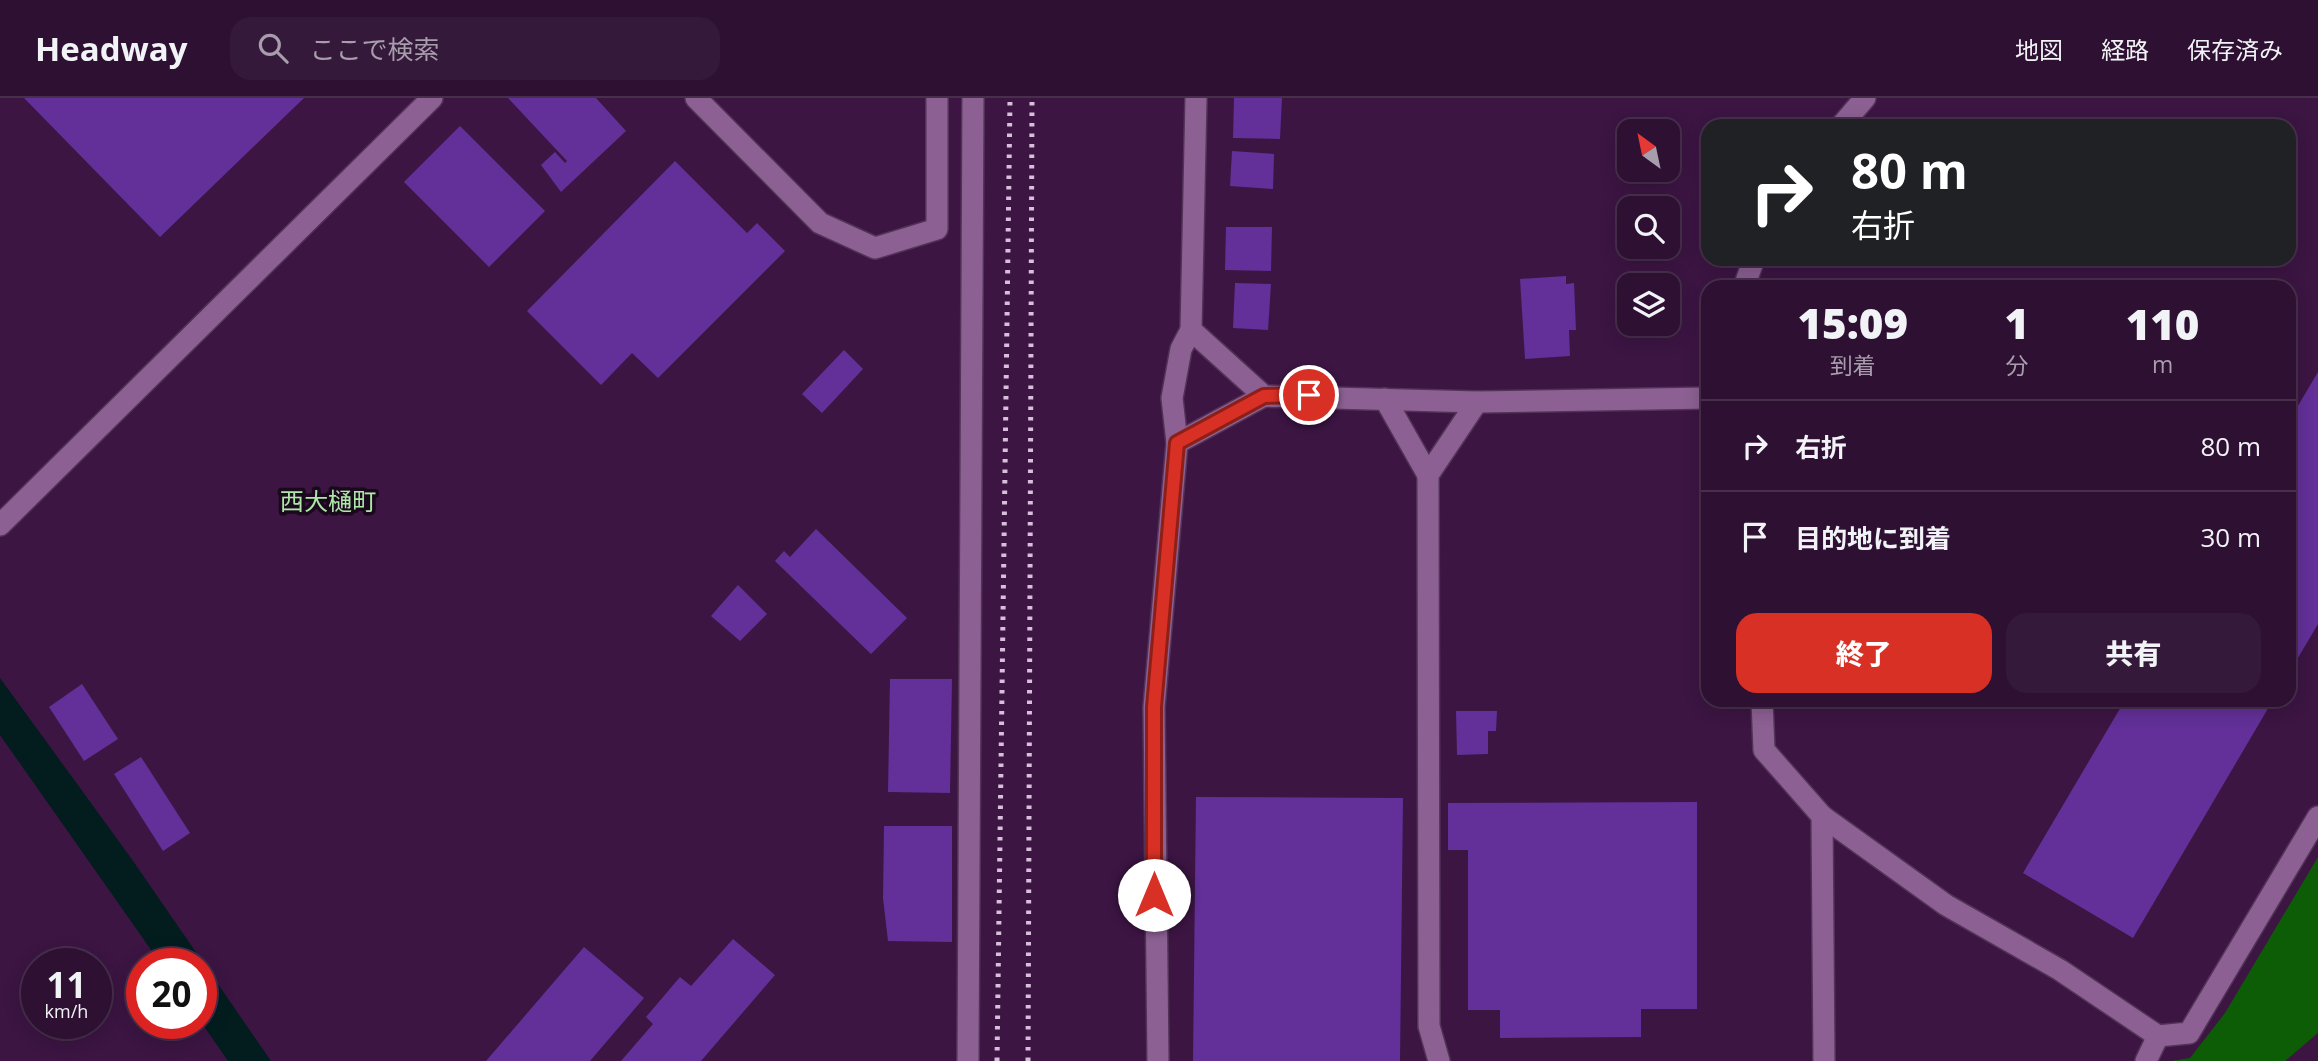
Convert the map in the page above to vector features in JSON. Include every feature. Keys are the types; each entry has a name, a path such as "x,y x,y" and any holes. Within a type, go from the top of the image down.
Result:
{"street":[{"path":"0,524 432,98"},
{"path":"696,98 820,223 875,248 937,229 937,98"},
{"path":"968,1061 973,98"},
{"path":"1158,1061 1154,707 1177,443 1172,398 1181,349 1191,330 1196,98"},
{"path":"1847,119 1865,98"},
{"path":"1191,330 1264,396"},
{"path":"1177,443 1264,396 1477,402 1701,398"},
{"path":"1385,399 1428,475 1429,1026 1440,1061"},
{"path":"1428,475 1477,402"},
{"path":"1762,707 1764,750 1822,816 1946,905 2060,970 2158,1036 2189,1033 2318,817"},
{"path":"1822,816 1824,1061"},
{"path":"2146,1061 2158,1036"}],"green space":[{"path":"2318,857 2318,1033 2285,1061 2172,1061 2190,1058 2225,1013"}],"shaded area":[{"path":"0,678 193,948 150,948 0,735"},
{"path":"217,983 271,1061 228,1061 213,1039 217,1039"}],"building":[{"path":"24,98 304,98 160,237"},
{"path":"508,98 596,98 626,131 561,192 541,165 555,152 565,163 567,161"},
{"path":"1234,98 1282,98 1280,139 1233,138"},
{"path":"460,126 545,211 489,267 404,182"},
{"path":"1232,151 1274,154 1273,189 1230,186"},
{"path":"675,161 747,233 757,223 785,251 658,378 632,353 601,385 527,311"},
{"path":"1226,227 1272,227 1271,271 1225,270"},
{"path":"1566,276 1566,284 1574,283 1576,330 1569,330 1570,356 1525,359 1520,279"},
{"path":"1235,283 1271,284 1268,330 1233,328"},
{"path":"844,350 863,369 822,413 802,394"},
{"path":"2318,372 2318,624 2296,661 2296,409"},
{"path":"816,529 907,618 871,654 775,561 784,551 790,557"},
{"path":"738,585 767,614 740,641 711,616"},
{"path":"890,679 952,679 950,793 888,792"},
{"path":"82,684 118,739 84,761 49,707"},
{"path":"2121,707 2269,707 2133,938 2023,873"},
{"path":"1456,711 1497,711 1496,731 1488,731 1488,754 1457,755"},
{"path":"141,757 190,833 163,851 114,774"},
{"path":"1196,797 1403,798 1400,1061 1193,1061"},
{"path":"1697,802 1697,1009 1641,1009 1641,1037 1500,1038 1500,1010 1468,1010 1468,850 1448,850 1448,803"},
{"path":"884,826 952,826 952,942 888,941 883,898"},
{"path":"733,939 775,975 701,1061 621,1061 653,1024 646,1017 680,977 691,986"},
{"path":"584,947 644,998 590,1061 486,1061"}],"railway":[{"path":"997,1061 1010,98"},
{"path":"1028,1061 1032,98"}],"district":[{"name":"西大樋町","path":"328,500"}],"route":[{"path":"1154,895 1154,707 1177,443 1264,396 1309,395"}]}
